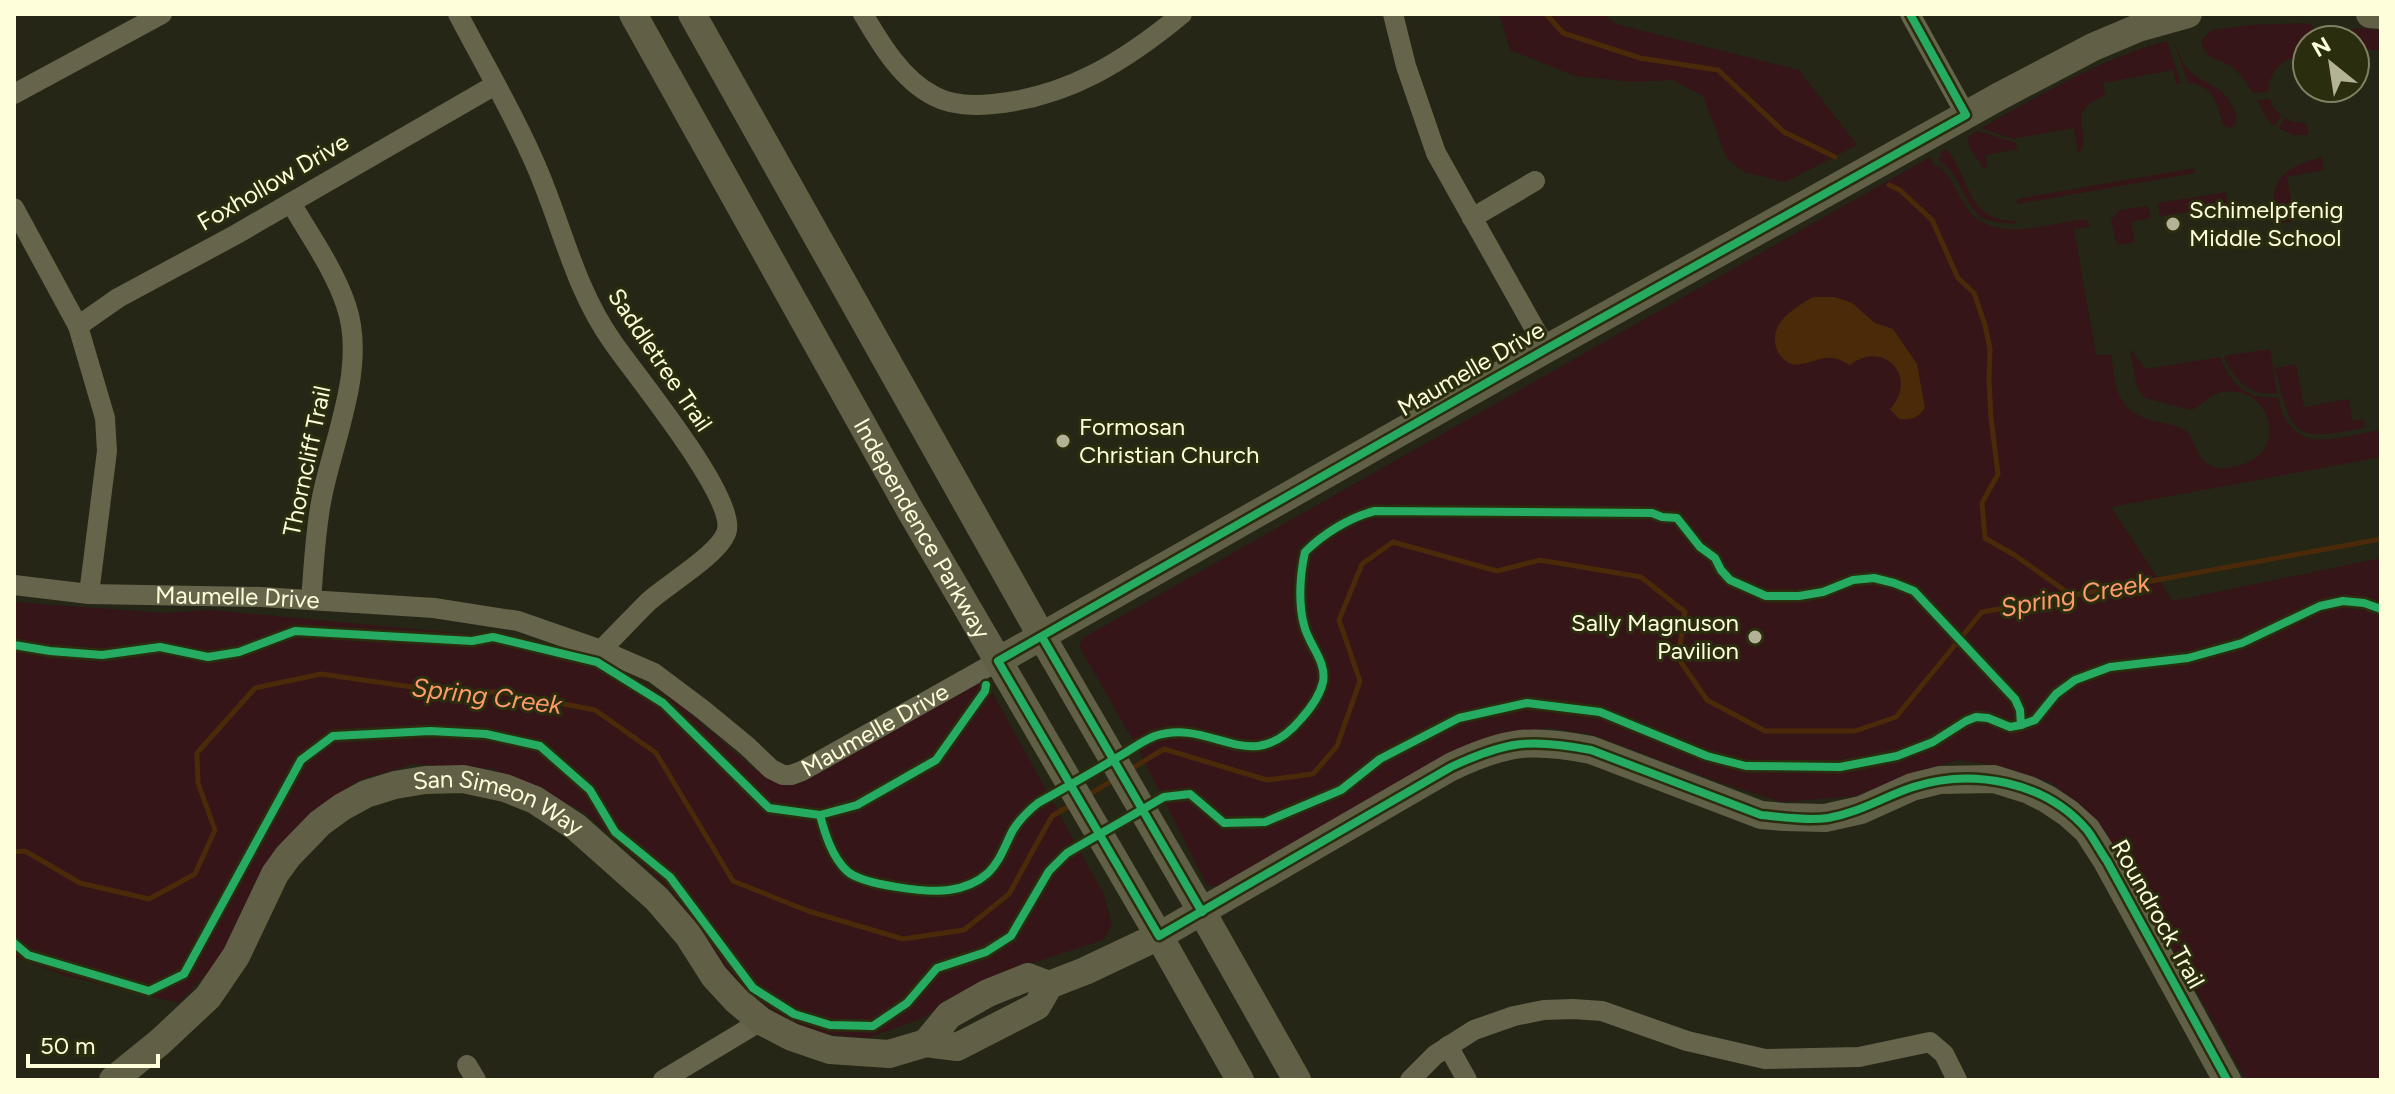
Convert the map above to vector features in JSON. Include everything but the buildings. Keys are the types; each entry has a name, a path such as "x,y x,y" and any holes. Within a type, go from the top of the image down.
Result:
{"street":[{"path":"14,94 162,14"},
{"name":"Saddletree Trail","path":"458,14 534,159 590,309 667,413 727,515 724,538 717,547 650,600 601,650"},
{"name":"Independence Parkway","path":"633,14 910,510 1240,1080"},
{"name":"Independence Parkway","path":"692,14 1042,637 1297,1080"},
{"path":"863,14 891,59 934,96 967,107 1026,100 1077,84 1143,46 1182,14"},
{"path":"1393,14 1406,66 1436,153 1546,349"},
{"path":"1910,14 1966,115"},
{"name":"Maumelle Drive","path":"14,585 89,594 202,595 434,608 528,624 654,673 694,702 771,769 791,775 1042,637 1546,349 1966,115 2093,47 2183,14"},
{"path":"2370,14 2381,15"},
{"name":"Foxhollow Drive","path":"78,326 118,298 495,85"},
{"path":"1472,218 1535,181"},
{"name":"Thorncliff Trail","path":"291,203 337,283 347,308 352,346 350,392 316,525 311,600"},
{"path":"14,208 78,326 105,418 107,451 89,594"},
{"name":"San Simeon Way","path":"113,1080 208,997 236,956 275,874 320,823 366,794 425,780 463,779 505,788 535,800 576,827 657,899 688,935 714,976 761,1021 792,1037 830,1050 889,1054 926,1043 949,1015 988,993 1028,977 1049,985 1159,936 1451,767 1506,745 1534,743 1591,750 1761,815 1784,817 1825,818 1861,810 1912,787 1940,780 1994,779 2029,790"},
{"name":"Roundrock Trail","path":"2029,790 2068,813 2087,830 2227,1080"},
{"path":"1410,1080 1448,1046 1474,1030 1514,1016 1544,1010 1573,1009 1602,1011 1687,1041 1765,1059 1859,1057 1930,1042 1944,1054 1957,1080"},
{"path":"663,1080 761,1021"},
{"path":"1448,1046 1467,1080"}],"shaded area":[{"path":"1499,14 1603,14 1616,24 1799,70 1857,145 1785,182 1744,172 1727,159 1703,96 1672,80 1633,82 1575,76 1510,50"},
{"path":"2304,23 2310,24 2291,24 2291,58 2275,70 2268,92 2253,93 2235,70 2207,54 2202,46 2201,40 2212,30"},
{"path":"2371,29 2381,31 2380,50 2371,50"},
{"path":"2167,41 2181,83 2176,84 2173,70 2103,83 2105,96 2092,102 2082,115 2083,144 2080,152 2074,128 2016,140 1981,128 2095,67"},
{"path":"2174,42 2186,67 2229,99 2236,116 2235,126 2229,128 2223,125 2213,97 2204,87 2188,83"},
{"path":"2270,99 2281,116 2275,126 2267,119 2257,100"},
{"path":"2285,118 2306,123 2308,135 2294,135 2278,128"},
{"path":"1978,131 2016,143 2017,149 1986,155 1987,167 1983,168 1969,146 1968,136"},
{"path":"1946,149 1978,206 1987,214 2016,221 2017,224 1981,218 1952,172 1938,159"},
{"path":"1930,157 1934,166 1939,166 1948,177 1970,212 1993,227 2036,228 2087,220 2088,227 2074,229 2096,355 2111,355 2120,397 2131,411 2183,429 2210,466 2237,466 2254,459 2264,449 2269,436 2263,409 2239,392 2217,393 2191,410 2145,398 2137,388 2130,349 2146,369 2220,357 2229,375 2242,389 2257,396 2278,397 2284,417 2304,437 2332,439 2381,430 2381,457 2111,507 2173,601 2381,558 2381,1080 2246,1080 2126,865 2086,809 2050,782 2000,766 1958,760 1918,771 1855,796 1782,802 1590,734 1549,728 1510,732 1461,748 1217,886 1207,885 1138,749 1079,646 1083,638"},
{"path":"2322,157 2324,170 2287,177 2294,221 2276,224 2274,196 2281,178 2296,166"},
{"path":"2194,168 2195,173 2017,204 2017,199"},
{"path":"2226,192 2228,208 2160,216 2158,203"},
{"path":"2148,206 2151,218 2131,222 2135,242 2117,245 2111,220 2120,210"},
{"path":"1813,297 1835,297 1852,303 1875,323 1893,329 1917,364 1925,408 1916,417 1899,419 1890,409 1901,385 1894,365 1885,359 1875,356 1863,358 1850,365 1825,358 1798,365 1780,355 1775,339 1779,324"},
{"path":"2270,349 2277,393 2259,392 2244,385 2232,373 2224,356"},
{"path":"2296,364 2304,407 2349,399 2352,421 2364,419 2365,427 2323,434 2309,434 2299,429 2286,409 2275,368"},
{"path":"14,602 164,613 211,610 469,634 580,652 638,679 679,704 755,770 789,786 812,777 979,683 991,690 1104,895 1112,926 1103,940 1008,971 956,996 923,1018 868,1038 824,1034 784,1019 737,983 670,890 583,811 494,769 413,764 360,780 315,809 266,863 217,962 179,1003 66,976 14,957"}],"waterway":[{"path":"1546,14 1563,33 1640,58 1718,70 1784,132 1835,157"},
{"path":"1889,185 1900,190 1932,220 1958,278 1974,293 1985,325 1990,349 1991,418 1998,474 1982,503 1985,538 2071,595"},
{"name":"Spring Creek","path":"1131,769 1164,749 1267,780 1313,774 1337,746 1360,681 1339,620 1362,564 1393,542 1497,571 1540,560 1641,577 1685,612 1678,658 1707,700 1765,731 1855,731 1896,717 1982,612 2381,539"},
{"name":"Spring Creek","path":"14,852 25,851 80,883 149,899 195,874 215,830 198,783 197,753 255,688 321,674 447,692 501,692 595,710 656,753 733,881 808,911 903,939 964,930 1009,894 1052,816 1071,805"},
{"name":"Spring Creek","path":"1087,796 1116,778"}],"cycle path":[{"path":"1910,14 1966,115 1546,349 998,661 1159,936 1451,767 1519,744 1552,744 1591,750 1761,815 1794,818 1820,819 1840,815 1936,781 1983,779 2029,790 2070,813 2090,834 2227,1080"},
{"path":"820,815 833,852 847,871 855,876 896,887 949,890 970,884 988,873 1000,858 1016,826 1038,803 1150,738 1176,732 1248,746 1265,745 1282,736 1308,711 1323,682 1320,660 1302,616 1300,588 1305,552 1337,527 1375,511 1652,513 1677,518 1700,547 1715,558 1730,580 1766,596 1823,592 1853,580 1874,578 1894,583 1914,591 2015,699 2021,725"},
{"path":"14,943 28,955 149,991 184,974 301,760 333,736 430,731 486,734 540,746 590,790 615,832 670,877 753,988 794,1014 830,1025 873,1026 907,1003 937,968 986,952 1011,936 1049,871 1067,853 1164,797 1190,794 1224,823 1265,822 1341,790 1380,759 1459,718 1527,703 1600,712 1707,756 1746,766 1840,767 1897,756 1933,742 1976,717 1988,718 2010,727 2035,720 2056,694 2075,680 2110,667 2188,658 2242,643 2320,606 2343,601 2381,609"},
{"path":"14,645 102,655 160,647 208,657 239,652 295,631 472,641 493,637 597,662 663,703 769,808 820,815 857,805 936,760 985,691 986,685"},
{"path":"1042,637 1202,912"}],"place":[{"name":"Schimelpfenig Middle School","path":"2173,224"},
{"name":"Formosan Christian Church","path":"1063,441"},
{"name":"Sally Magnuson Pavilion","path":"1755,637"}]}
